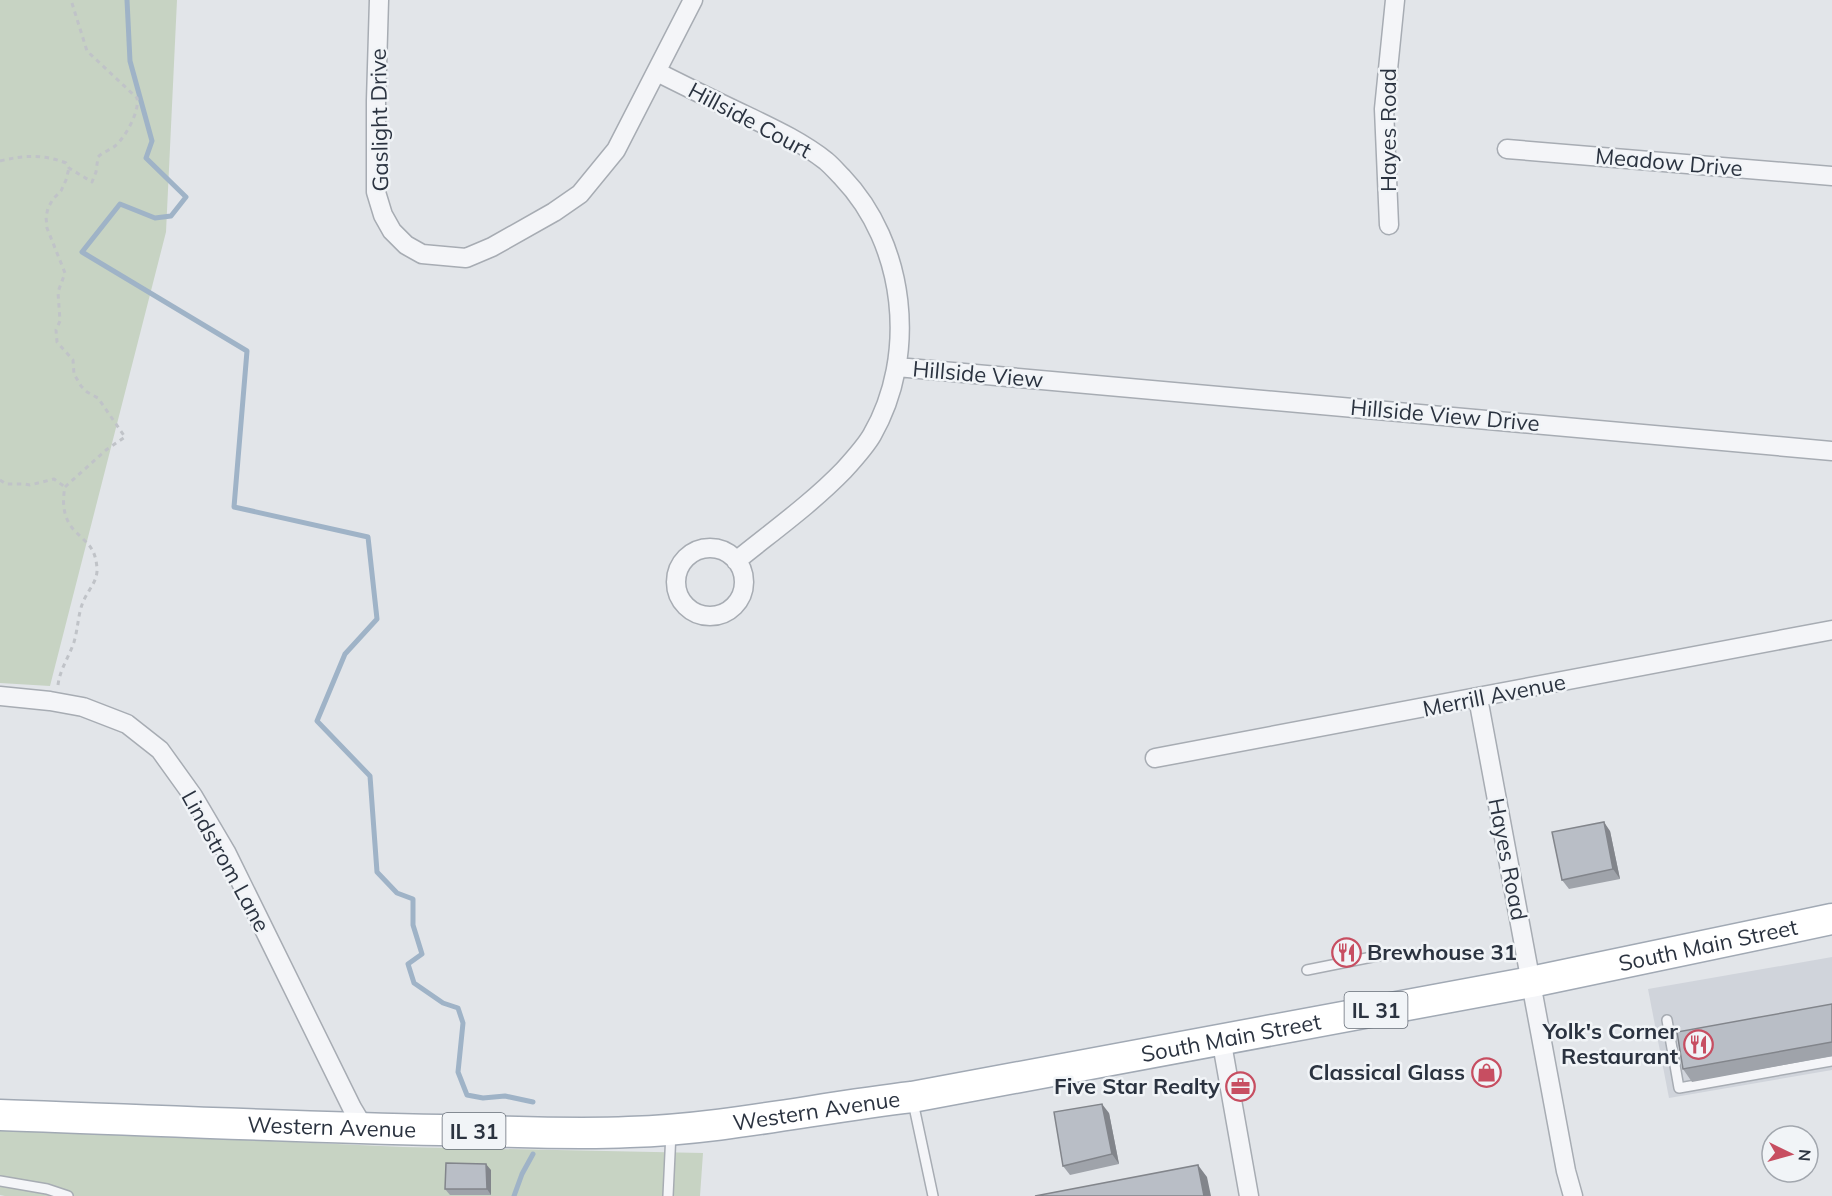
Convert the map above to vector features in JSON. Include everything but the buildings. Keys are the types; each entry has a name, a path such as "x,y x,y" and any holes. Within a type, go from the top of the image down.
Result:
{"main road":[{"name":"South Main Street","path":"912,1097 1531,982 1832,919"},
{"name":"Western Avenue","path":"0,1115 572,1133 692,1129 835,1106 912,1097"}],"street":[{"name":"Gaslight Drive","path":"379,0 376,192 392,231 406,245 422,254 466,258 492,248 580,194 616,150 693,0"},
{"name":"Hayes Road","path":"1389,225 1384,109 1395,0"},
{"name":"Hillside Court","path":"657,72 785,135 827,162 857,193 879,231 894,272 900,317 897,366 888,401 872,436 854,459 822,492 736,561"},
{"name":"Meadow Drive","path":"1507,149 1832,176"},
{"name":"Hillside View","path":"897,366 1058,382"},
{"name":"Hillside View Drive","path":"1058,382 1832,451"},
{"name":"Merrill Avenue","path":"1155,758 1832,630"},
{"name":"Lindstrom Lane","path":"0,696 83,707 127,724 159,750 193,795 226,852 364,1128"},
{"name":"Hayes Road","path":"1478,698 1566,1171 1573,1196"},
{"path":"1221,1038 1249,1196"}],"lane":[{"path":"1307,970 1382,955"},
{"path":"1667,1020 1679,1088 1832,1061"},
{"path":"912,1097 933,1196"},
{"path":"668,1196 671,1130"},
{"path":"0,1181 38,1187 68,1196"}],"path":[{"path":"0,161 17,156 39,155 66,163 69,168 92,182 98,157 122,140 136,113 138,104 136,98 87,51 71,0"},
{"path":"55,702 63,665 74,643 82,603 96,579 97,569 90,545 74,530 65,517 63,499 65,487 106,450 125,437 98,398 81,386 74,374 73,360 57,342 56,330 60,321 58,292 65,273 46,228 46,217 53,199 61,192 69,168"},
{"path":"0,480 6,484 30,485 54,479 65,487"}],"shaded area":[{"path":"1832,957 1832,1070 1669,1098 1648,989"}],"green space":[{"path":"0,0 177,0 166,232 50,686 0,683"},
{"path":"0,1129 403,1147 703,1153 700,1196 5,1196 0,1195"}],"waterway":[{"path":"127,0 130,61 152,141 146,158 186,197 171,216 155,218 120,204 82,252 247,351 234,507 368,537 377,619 345,654 317,721 370,776 377,872 397,893 413,899 413,925 422,954 408,964 414,983 443,1003 458,1008 463,1023 458,1072 467,1095 483,1098 505,1096 533,1102"},
{"path":"514,1196 533,1154"}],"place":[{"name":"Brewhouse 31","path":"1346,952"},
{"name":"Yolk's Corner Restaurant","path":"1699,1044"},
{"name":"Classical Glass","path":"1486,1072"},
{"name":"Five Star Realty","path":"1241,1086"}]}
